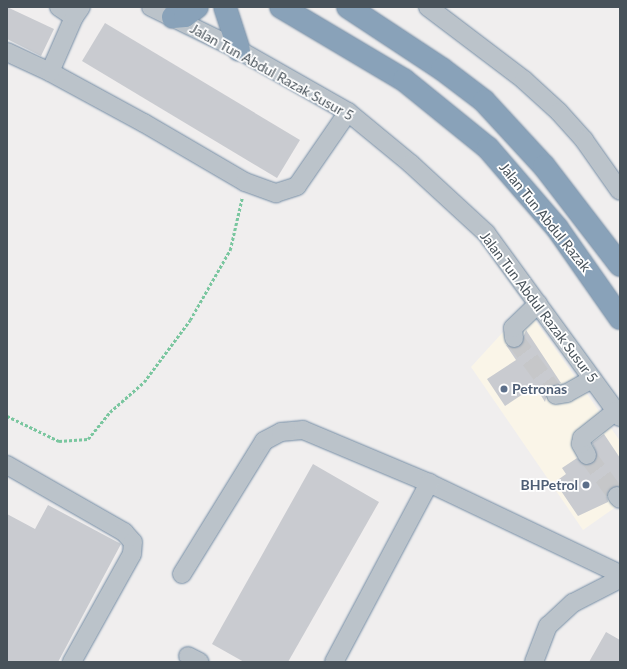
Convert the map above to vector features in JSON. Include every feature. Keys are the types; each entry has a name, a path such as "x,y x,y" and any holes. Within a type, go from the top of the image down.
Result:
{"highway":[{"path":"173,18 185,16 197,7"},
{"path":"225,7 239,50"},
{"name":"Jalan Tun Abdul Razak","path":"281,7 404,80 488,148 558,228 620,318"},
{"name":"Jalan Tun Abdul Razak","path":"348,7 442,69 484,101 544,166 620,265"}],"street":[{"path":"50,72 78,12 59,7"},
{"name":"Jalan Tun Abdul Razak Susur 5","path":"151,7 239,50 348,112 425,176 486,233 618,414"},
{"path":"428,7 524,80 559,112 584,140 620,191"},
{"path":"7,52 50,72 245,182 276,193 297,186 348,112"},
{"path":"514,338 513,328 538,304"},
{"path":"556,395 567,393 592,379"},
{"path":"587,455 581,444 582,438 618,414"},
{"path":"182,574 264,441 281,432 303,430 429,483 620,574"},
{"path":"7,465 124,532 133,542 132,554 72,662"},
{"path":"334,662 429,483"},
{"path":"534,662 548,626 573,603 620,579"}],"path":[{"path":"7,416 59,441 88,440 110,412 144,382 190,320 230,250 245,182"}],"shaded area":[{"path":"526,307 620,441 620,504 583,530 471,367"}],"building":[{"path":"7,7 54,29 41,56 7,39"},
{"path":"105,23 300,140 277,178 82,61"},
{"path":"526,330 561,383 549,387 545,402 535,386 505,406 487,379 516,360 506,345 515,348 520,346"},
{"path":"604,434 620,458 620,486 609,489 607,494 608,502 578,516 555,482 566,474 562,468 577,458 586,465 596,461 597,455 592,443"},
{"path":"313,464 379,502 288,662 244,662 212,644"},
{"path":"48,505 121,544 58,662 7,662 7,514 35,529"},
{"path":"606,632 620,640 620,662 589,662"}],"tunnel":[{"path":"514,338 556,395"},
{"path":"587,455 617,496"}],"place":[{"name":"Petronas","path":"504,389"},
{"name":"BHPetrol","path":"586,485"}]}
